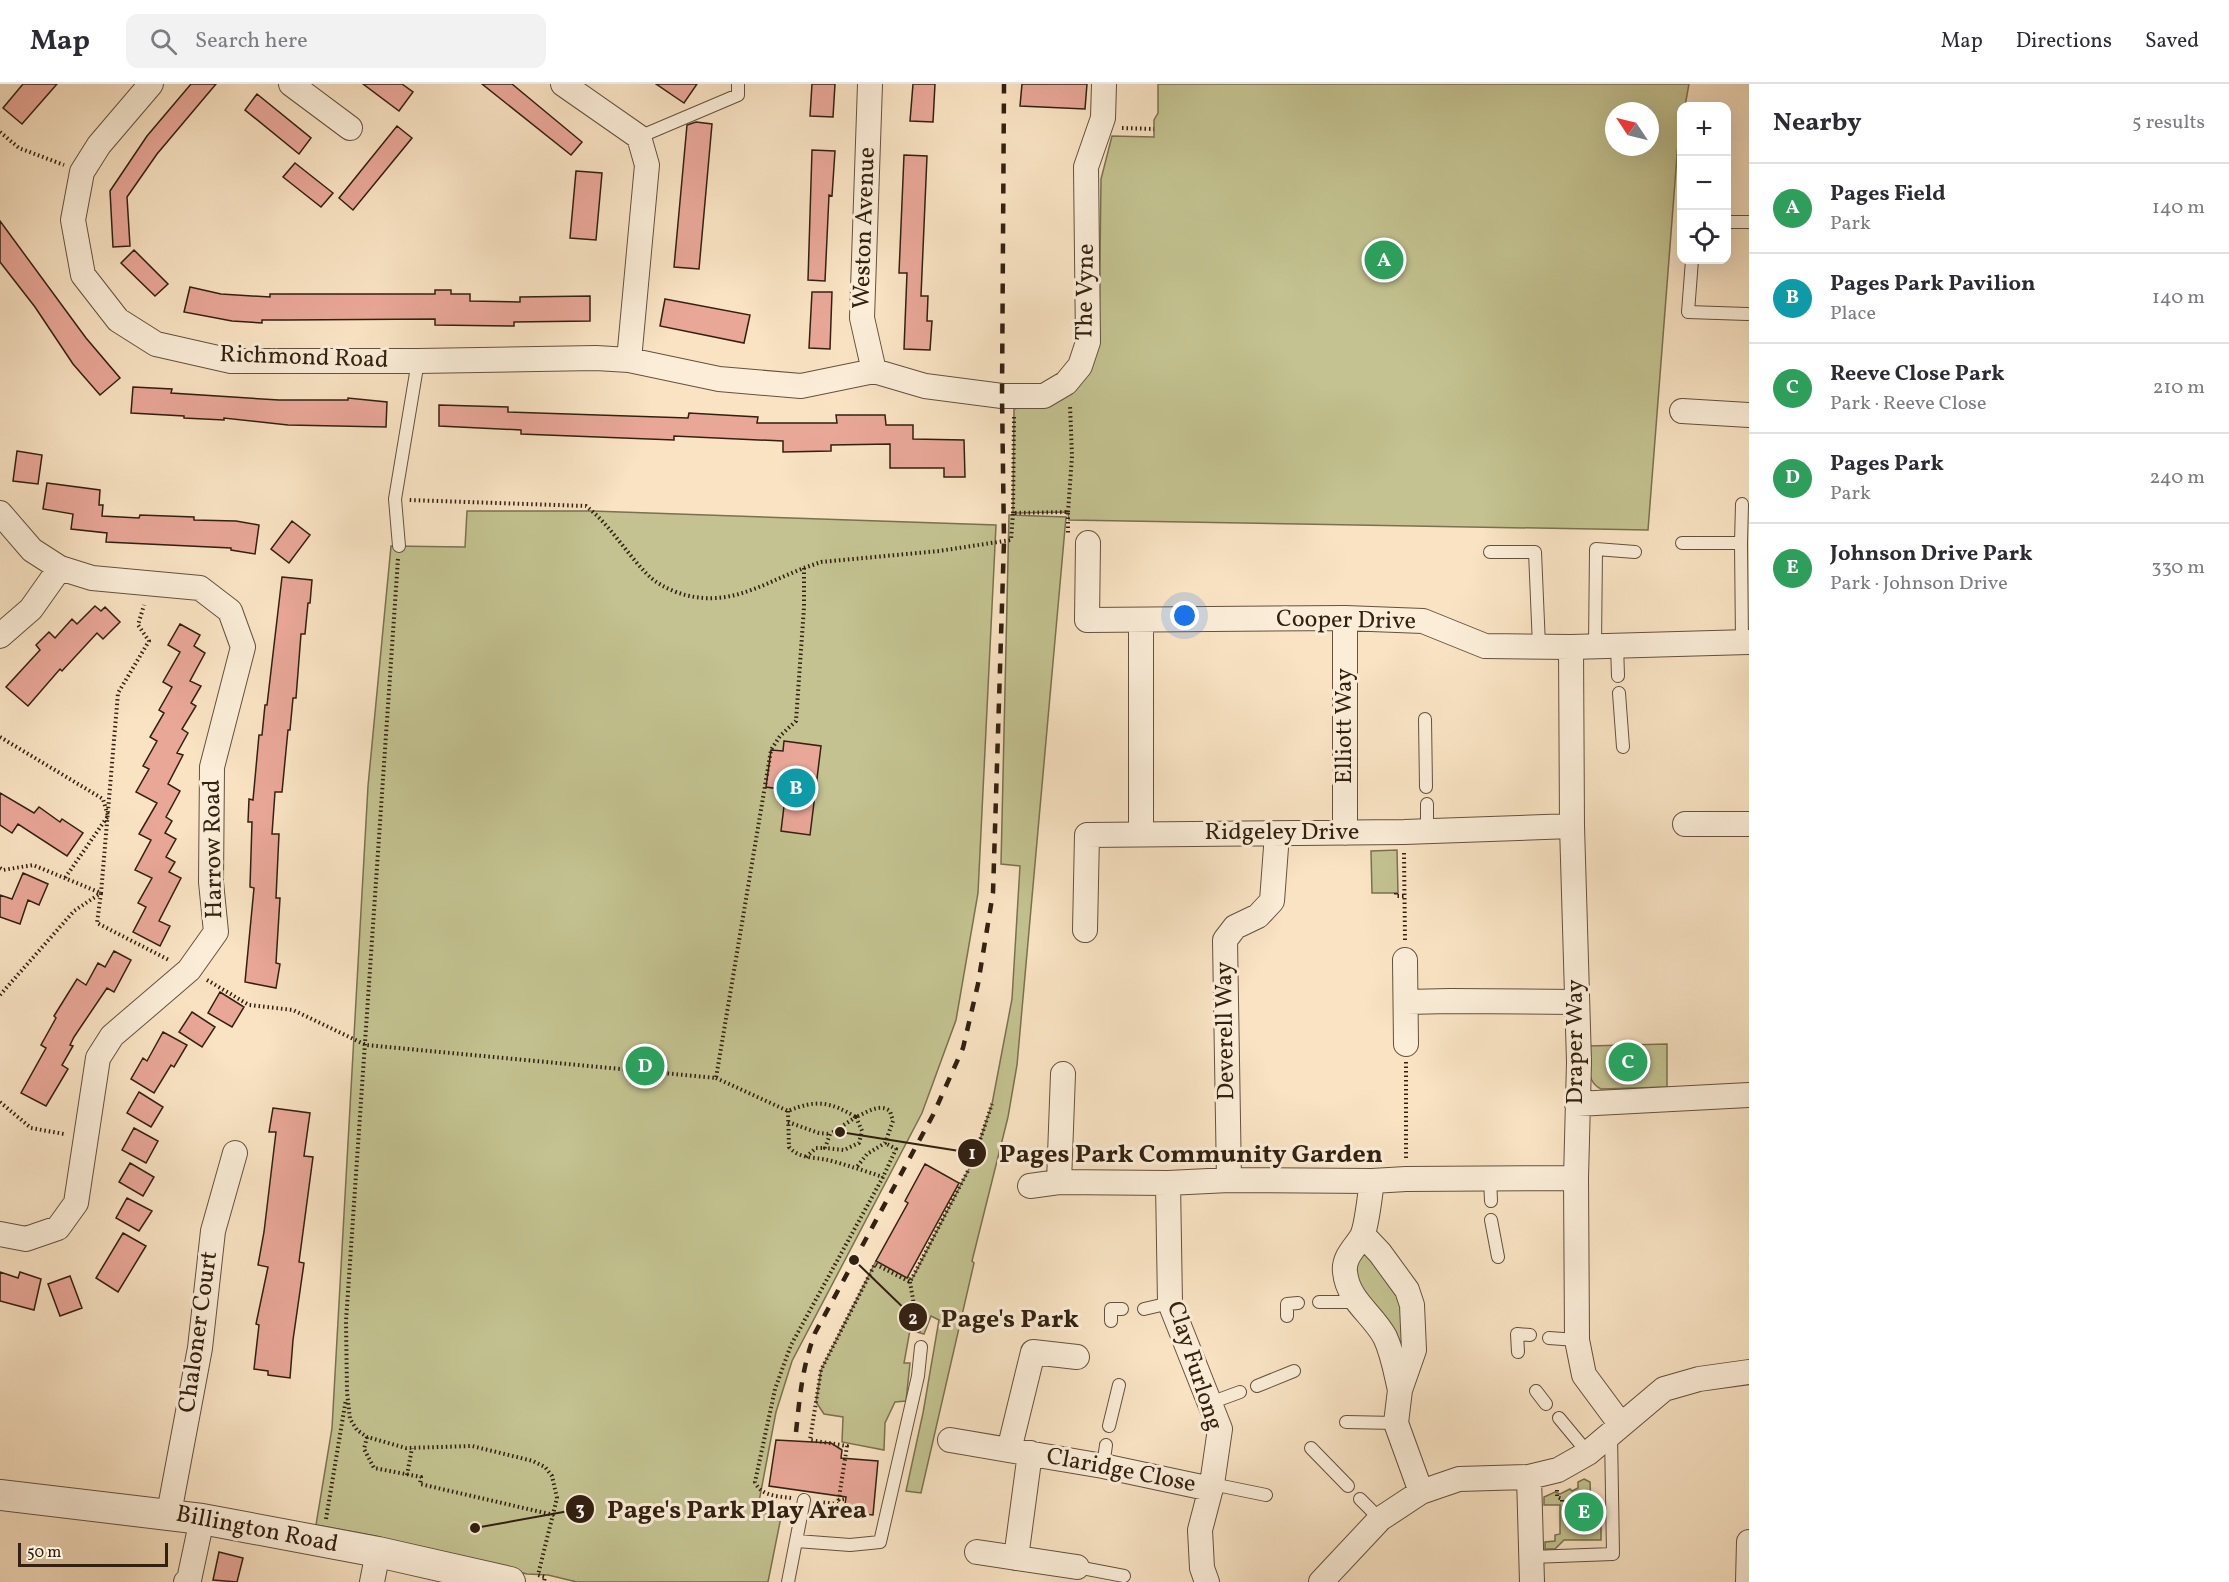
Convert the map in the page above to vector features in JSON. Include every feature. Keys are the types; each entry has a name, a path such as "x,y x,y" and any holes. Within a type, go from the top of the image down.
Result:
{"street":[{"name":"Richmond Road","path":"151,84 99,145 82,172 73,220 83,275 118,320 156,344 231,361 596,358 629,360 719,379 801,386 874,371 925,386 1002,396 1044,396 1066,384"},
{"path":"291,84 350,128"},
{"path":"563,84 639,137 647,165 629,360"},
{"name":"Weston Avenue","path":"870,84 862,318 874,371"},
{"name":"The Vyne","path":"1066,384 1080,366 1088,342 1086,167 1103,118 1104,84"},
{"path":"1682,411 1749,415"},
{"name":"Harrow Road","path":"0,513 32,550 60,568 92,578 200,588 230,611 243,647 212,767 211,882 216,932 189,970 112,1036 98,1058 76,1203 58,1228 27,1239 0,1234"},
{"name":"Cooper Drive","path":"1078,543 1087,620 1345,618 1423,621 1485,646 1571,647 1746,642"},
{"path":"0,636 31,609 60,568"},
{"name":"Elliott Way","path":"1345,618 1345,833"},
{"path":"1141,620 1141,833"},
{"name":"Draper Way","path":"1571,647 1572,826 1579,1062 1576,1178 1577,1340 1584,1375 1616,1429"},
{"path":"1685,824 1749,824"},
{"name":"Ridgeley Drive","path":"1085,930 1087,835 1415,832 1572,826"},
{"name":"Deverell Way","path":"1229,1180 1225,940 1235,927 1258,916 1272,901 1277,834"},
{"path":"1405,960 1406,1044"},
{"path":"1407,1002 1450,1000 1577,1002"},
{"path":"1059,1182 1063,1074"},
{"path":"1577,1104 1749,1095"},
{"name":"Chaloner Court","path":"169,1513 200,1348 213,1231 234,1153"},
{"path":"1030,1186 1059,1182 1168,1183 1229,1180 1372,1181 1406,1179 1490,1190 1576,1178"},
{"path":"1372,1181 1363,1235 1352,1247 1344,1269 1349,1290 1356,1302 1372,1317 1385,1338 1400,1390"},
{"name":"Clay Furlong","path":"1168,1183 1170,1303 1220,1428 1212,1487 1200,1530 1202,1568 1207,1582"},
{"path":"1363,1235 1380,1253 1407,1290 1412,1305 1414,1350 1400,1390 1396,1423 1421,1492"},
{"name":"Claridge Close","path":"1016,1558 1019,1451 1033,1352 1077,1357"},
{"path":"1321,1582 1380,1519 1421,1492 1459,1479 1529,1477 1558,1470 1588,1453 1664,1389 1699,1379 1749,1372"},
{"name":"Claridge Close","path":"950,1440 1019,1451 1104,1456 1212,1487"},
{"path":"1529,1477 1532,1582"},
{"name":"Billington Road","path":"0,1495 169,1513 378,1552 510,1582"},
{"path":"186,1582 189,1580 202,1519"},
{"path":"1748,1582 1749,1542"},
{"path":"372,1582 378,1552"},
{"path":"977,1552 1077,1568"}],"lane":[{"path":"639,137 738,95 738,84"},
{"path":"1731,222 1749,222"},
{"path":"1692,264 1688,312 1747,314"},
{"path":"399,546 395,499 418,361"},
{"path":"1742,504 1741,543 1746,642"},
{"path":"1682,543 1741,543"},
{"path":"1618,676 1606,646 1596,549 1635,552"},
{"path":"1490,552 1535,552 1539,646"},
{"path":"1619,693 1623,747"},
{"path":"1425,719 1426,787"},
{"path":"1415,832 1427,804"},
{"path":"1491,1220 1498,1257"},
{"path":"1319,1302 1356,1302"},
{"path":"1144,1309 1170,1303"},
{"path":"1287,1316 1287,1304 1298,1303"},
{"path":"1111,1321 1111,1309 1122,1309"},
{"path":"1518,1352 1517,1334 1530,1335"},
{"path":"1549,1338 1577,1340"},
{"path":"797,1541 850,1545 880,1542 918,1376 921,1347"},
{"path":"1257,1386 1294,1371"},
{"path":"1109,1426 1119,1385"},
{"path":"1536,1391 1546,1404"},
{"path":"1210,1403 1240,1392"},
{"path":"1558,1418 1588,1453"},
{"path":"1346,1422 1396,1423"},
{"path":"1531,1557 1613,1559 1616,1429"},
{"path":"1311,1448 1348,1486"},
{"path":"1212,1487 1266,1495"},
{"path":"1360,1499 1380,1519"},
{"path":"788,1582 804,1500"},
{"path":"1077,1568 1124,1576"}],"path":[{"path":"1100,127 1154,129"},
{"path":"0,132 19,148 82,172"},
{"path":"1066,384 1070,397 1071,422 1068,512 1078,543"},
{"path":"395,499 586,506 647,574 659,584 688,596 713,600 736,596 821,562 1011,540 1014,409"},
{"path":"1013,513 1068,512"},
{"path":"399,546 346,1321 347,1392 350,1419 357,1430 367,1437 412,1448 472,1446 533,1461 545,1467 552,1476 557,1498 538,1575 545,1577 544,1582"},
{"path":"716,1078 771,750 780,736 796,721 804,607 804,568"},
{"path":"150,583 138,625 149,641 118,693 98,923 189,970 249,1005 293,1010 366,1046 716,1078 788,1111 808,1105 828,1103 856,1117 862,1131 859,1143 844,1150 816,1148 806,1157"},
{"path":"0,737 103,799 108,816"},
{"path":"64,878 108,816"},
{"path":"1405,960 1404,896 1415,832"},
{"path":"0,868 3,870 33,865 101,893"},
{"path":"0,995 74,911 101,893"},
{"path":"1396,893 1396,896 1404,896"},
{"path":"1406,1044 1406,1179"},
{"path":"0,1102 31,1128 86,1139"},
{"path":"921,1347 910,1282 974,1161 992,1104"},
{"path":"825,1148 830,1134 856,1117 880,1106 891,1111 893,1121 885,1143 867,1154 856,1168"},
{"path":"788,1111 789,1147 792,1151 806,1157 826,1160 883,1177"},
{"path":"788,1122 819,1133 830,1134"},
{"path":"885,1143 896,1149 791,1345 775,1389 755,1482 758,1488 766,1494 838,1504 846,1446 810,1440 821,1370 875,1264 910,1282"},
{"path":"322,1542 347,1392"},
{"path":"367,1437 364,1449 374,1468 421,1477 420,1484 554,1515"},
{"path":"407,1475 412,1448"},
{"path":"838,1500 845,1499"}],"shaded area":[{"path":"1158,84 1689,84 1686,102 1677,102 1677,156 1648,530 1069,520 1068,512 1013,513 1014,409 1068,394 1099,342 1101,179 1112,136 1154,137 1154,120 1158,113"},
{"path":"467,511 592,511 996,525 978,893 956,1020 922,1113 792,1361 776,1412 757,1512 781,1517 768,1582 577,1582 548,1575 527,1574 375,1536 316,1525 332,1428 368,786 391,546 465,547"},
{"path":"1009,515 1066,517 1017,1065 1008,1117 972,1261 974,1263 921,1493 906,1491 923,1413 939,1320 931,1316 924,1334 910,1330 904,1363 910,1363 906,1401 895,1402 885,1423 884,1450 842,1442 843,1417 824,1414 816,1402 821,1370 876,1261 912,1279 973,1161 992,1104 1012,999 1020,866 1001,864"},
{"path":"1397,850 1398,893 1372,893 1371,851"},
{"path":"1667,1044 1667,1087 1601,1089 1592,1081 1588,1046"},
{"path":"1368,1251 1400,1298 1403,1359 1354,1281 1357,1256"},
{"path":"1584,1479 1590,1482 1591,1505 1605,1505 1609,1510 1609,1515 1601,1520 1601,1540 1564,1540 1555,1549 1545,1549 1545,1542 1555,1541 1555,1535 1560,1534 1560,1505 1544,1505 1544,1497 1555,1492 1560,1494 1570,1489 1572,1491 1578,1488 1578,1482"}],"building":[{"path":"23,84 57,84 22,124 3,108"},
{"path":"191,84 216,84 157,154 127,197 130,246 113,247 110,191 147,136"},
{"path":"363,84 402,84 413,92 399,111"},
{"path":"482,84 512,84 582,142 571,155"},
{"path":"656,84 697,84 684,103"},
{"path":"812,84 835,84 833,117 810,116"},
{"path":"913,84 935,84 933,122 910,121"},
{"path":"1022,84 1087,84 1085,109 1020,106"},
{"path":"257,94 311,138 299,154 245,110"},
{"path":"696,122 712,124 699,269 674,267 687,125"},
{"path":"397,126 412,138 353,210 339,198"},
{"path":"812,150 835,151 832,196 829,195 825,281 808,280"},
{"path":"904,155 927,156 921,296 928,296 927,321 932,321 930,350 904,349 907,273 899,273"},
{"path":"295,163 333,193 321,207 283,177"},
{"path":"576,171 602,173 596,240 570,238"},
{"path":"0,221 86,338 120,378 100,395 73,364 35,307 0,262"},
{"path":"134,250 168,284 155,296 121,263"},
{"path":"190,287 221,294 270,297 270,294 435,294 435,290 451,290 451,294 470,294 470,301 520,302 520,297 590,296 590,321 514,322 514,326 435,325 435,319 262,320 262,323 232,321 184,312"},
{"path":"812,292 832,292 830,349 809,348"},
{"path":"665,299 750,315 744,343 660,326"},
{"path":"133,387 172,389 171,393 279,400 348,400 348,398 387,402 386,427 288,425 224,418 224,420 184,418 184,416 131,413"},
{"path":"439,405 508,407 508,412 688,418 689,413 758,417 757,423 837,423 836,415 885,415 886,425 913,425 913,439 964,440 965,477 944,477 944,468 890,468 890,444 831,445 831,451 783,452 783,441 674,436 674,440 521,434 521,430 439,426"},
{"path":"17,451 42,455 38,484 13,481"},
{"path":"47,483 100,490 99,505 103,505 102,516 194,517 194,520 236,521 259,525 255,554 231,550 231,548 106,542 107,533 71,529 73,514 43,509"},
{"path":"292,521 310,535 289,563 271,549"},
{"path":"282,577 312,580 305,634 301,634 296,698 293,698 290,730 288,730 282,792 275,792 272,834 279,834 276,898 280,898 276,963 280,964 276,988 245,982 254,888 250,887 252,822 248,822 249,799 253,800 259,735 262,735 265,705 267,705"},
{"path":"95,606 101,611 105,607 120,622 103,639 97,633 62,671 60,669 28,706 6,687 40,650 36,645 49,632 55,638 72,619 77,624"},
{"path":"180,624 200,635 194,646 205,653 190,681 201,686 191,703 196,706 182,729 188,733 177,753 183,755 168,784 180,791 166,817 172,821 165,833 176,839 166,857 175,862 169,872 181,878 159,921 170,926 160,946 133,932 146,907 138,903 152,878 135,870 151,840 139,834 157,803 136,792 149,769 143,766 157,741 150,737 164,713 159,710 172,687 163,682 180,652 168,645"},
{"path":"784,741 821,746 810,835 781,831 786,790 766,787 771,750 783,751"},
{"path":"0,793 34,813 39,807 60,822 62,819 83,833 67,856 18,824 12,833 0,825"},
{"path":"23,873 48,884 39,905 28,900 20,924 0,917 0,895 12,899"},
{"path":"114,951 131,960 114,992 107,988 74,1037 70,1045 73,1046 62,1065 68,1069 46,1106 21,1093 46,1048 41,1045 56,1018 54,1016 77,979 86,985 98,963 105,967"},
{"path":"220,992 244,1007 232,1027 208,1013"},
{"path":"192,1012 215,1027 202,1047 179,1032"},
{"path":"163,1032 187,1045 174,1067 171,1065 154,1093 131,1079 143,1058 147,1061"},
{"path":"139,1092 163,1107 151,1127 127,1113"},
{"path":"273,1108 310,1113 304,1156 313,1157 299,1262 304,1263 290,1378 268,1375 268,1371 254,1369 259,1325 256,1324 268,1267 258,1265 276,1132 269,1132"},
{"path":"134,1128 158,1141 146,1163 122,1150"},
{"path":"130,1163 154,1177 143,1196 119,1182"},
{"path":"925,1164 959,1183 907,1278 876,1261 908,1203 905,1201"},
{"path":"127,1198 152,1211 139,1231 116,1218"},
{"path":"123,1233 146,1246 118,1292 96,1278"},
{"path":"0,1272 18,1278 20,1272 41,1279 34,1310 0,1301"},
{"path":"70,1276 82,1308 60,1316 48,1284"},
{"path":"776,1440 831,1443 842,1450 841,1458 878,1461 873,1515 844,1512 846,1497 769,1486"},
{"path":"219,1552 243,1558 237,1582 213,1580"}],"railway":[{"path":"796,1432 804,1370 815,1333 933,1115 963,1048 978,984 993,893 1004,541 1002,396 1004,84"}],"place":[{"name":"Pages Field","path":"1384,260"},
{"name":"Pages Park Pavilion","path":"796,788"},
{"name":"Reeve Close Park","path":"1628,1062"},
{"name":"Pages Park","path":"645,1066"},
{"name":"Pages Park Community Garden","path":"840,1132"},
{"name":"Page's Park","path":"854,1260"},
{"name":"Johnson Drive Park","path":"1584,1512"},
{"name":"Page's Park Play Area","path":"475,1528"}]}
